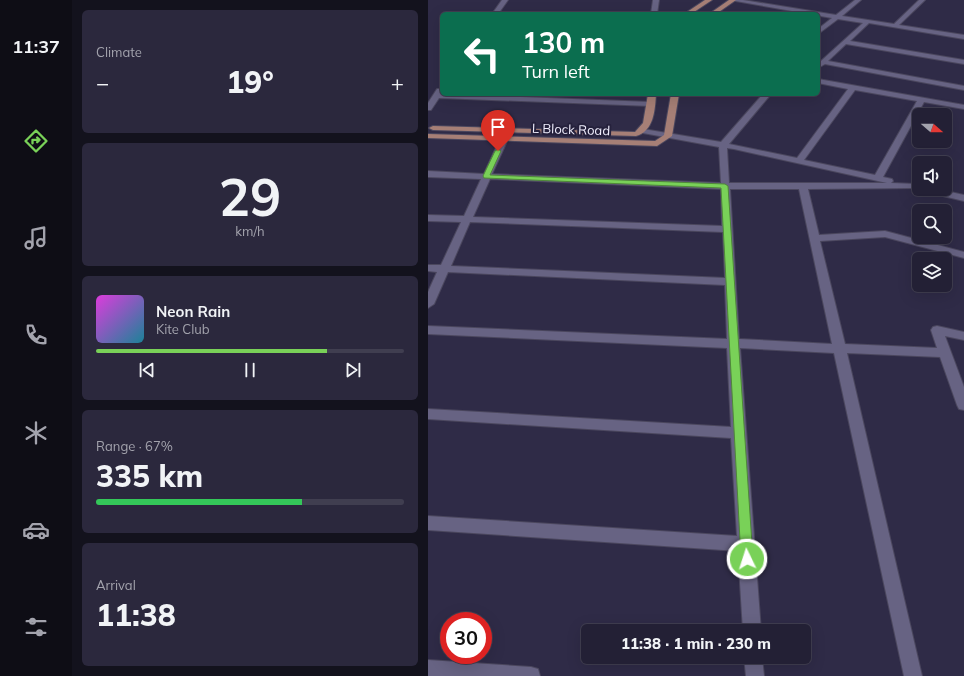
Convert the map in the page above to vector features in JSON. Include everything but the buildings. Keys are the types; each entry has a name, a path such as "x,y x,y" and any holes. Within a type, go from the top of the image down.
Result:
{"main road":[{"path":"690,12 709,0"},
{"path":"715,12 733,0"},
{"path":"643,132 646,127 652,96"},
{"path":"668,136 675,96"},
{"name":"L Block Road","path":"428,128 636,134 643,132"},
{"name":"L Block Road","path":"428,136 657,144 668,136"}],"street":[{"path":"496,12 505,0"},
{"path":"654,12 656,0"},
{"path":"733,0 806,12"},
{"path":"820,30 858,0"},
{"path":"895,26 922,0"},
{"path":"776,12 788,4"},
{"path":"820,14 963,35"},
{"path":"820,65 867,22"},
{"path":"844,42 964,62"},
{"path":"820,65 964,88"},
{"path":"820,81 964,107"},
{"path":"799,161 853,87"},
{"path":"428,108 440,91"},
{"path":"436,96 651,104"},
{"path":"752,624 738,433 723,145 765,96"},
{"path":"878,178 922,100"},
{"path":"643,132 723,145 912,186"},
{"path":"428,304 504,139"},
{"path":"428,174 725,186 912,187"},
{"path":"803,186 913,676"},
{"path":"952,195 964,198"},
{"path":"428,218 727,229"},
{"path":"815,238 885,234 964,255"},
{"path":"428,268 730,282"},
{"path":"964,336 938,329 936,332 964,405"},
{"path":"428,330 945,353"},
{"path":"428,414 738,433"},
{"path":"428,523 746,544"},
{"path":"754,664 755,676"},
{"path":"428,669 531,676"}],"route":[{"path":"498,151 486,176 725,186 737,418 747,559"}]}
